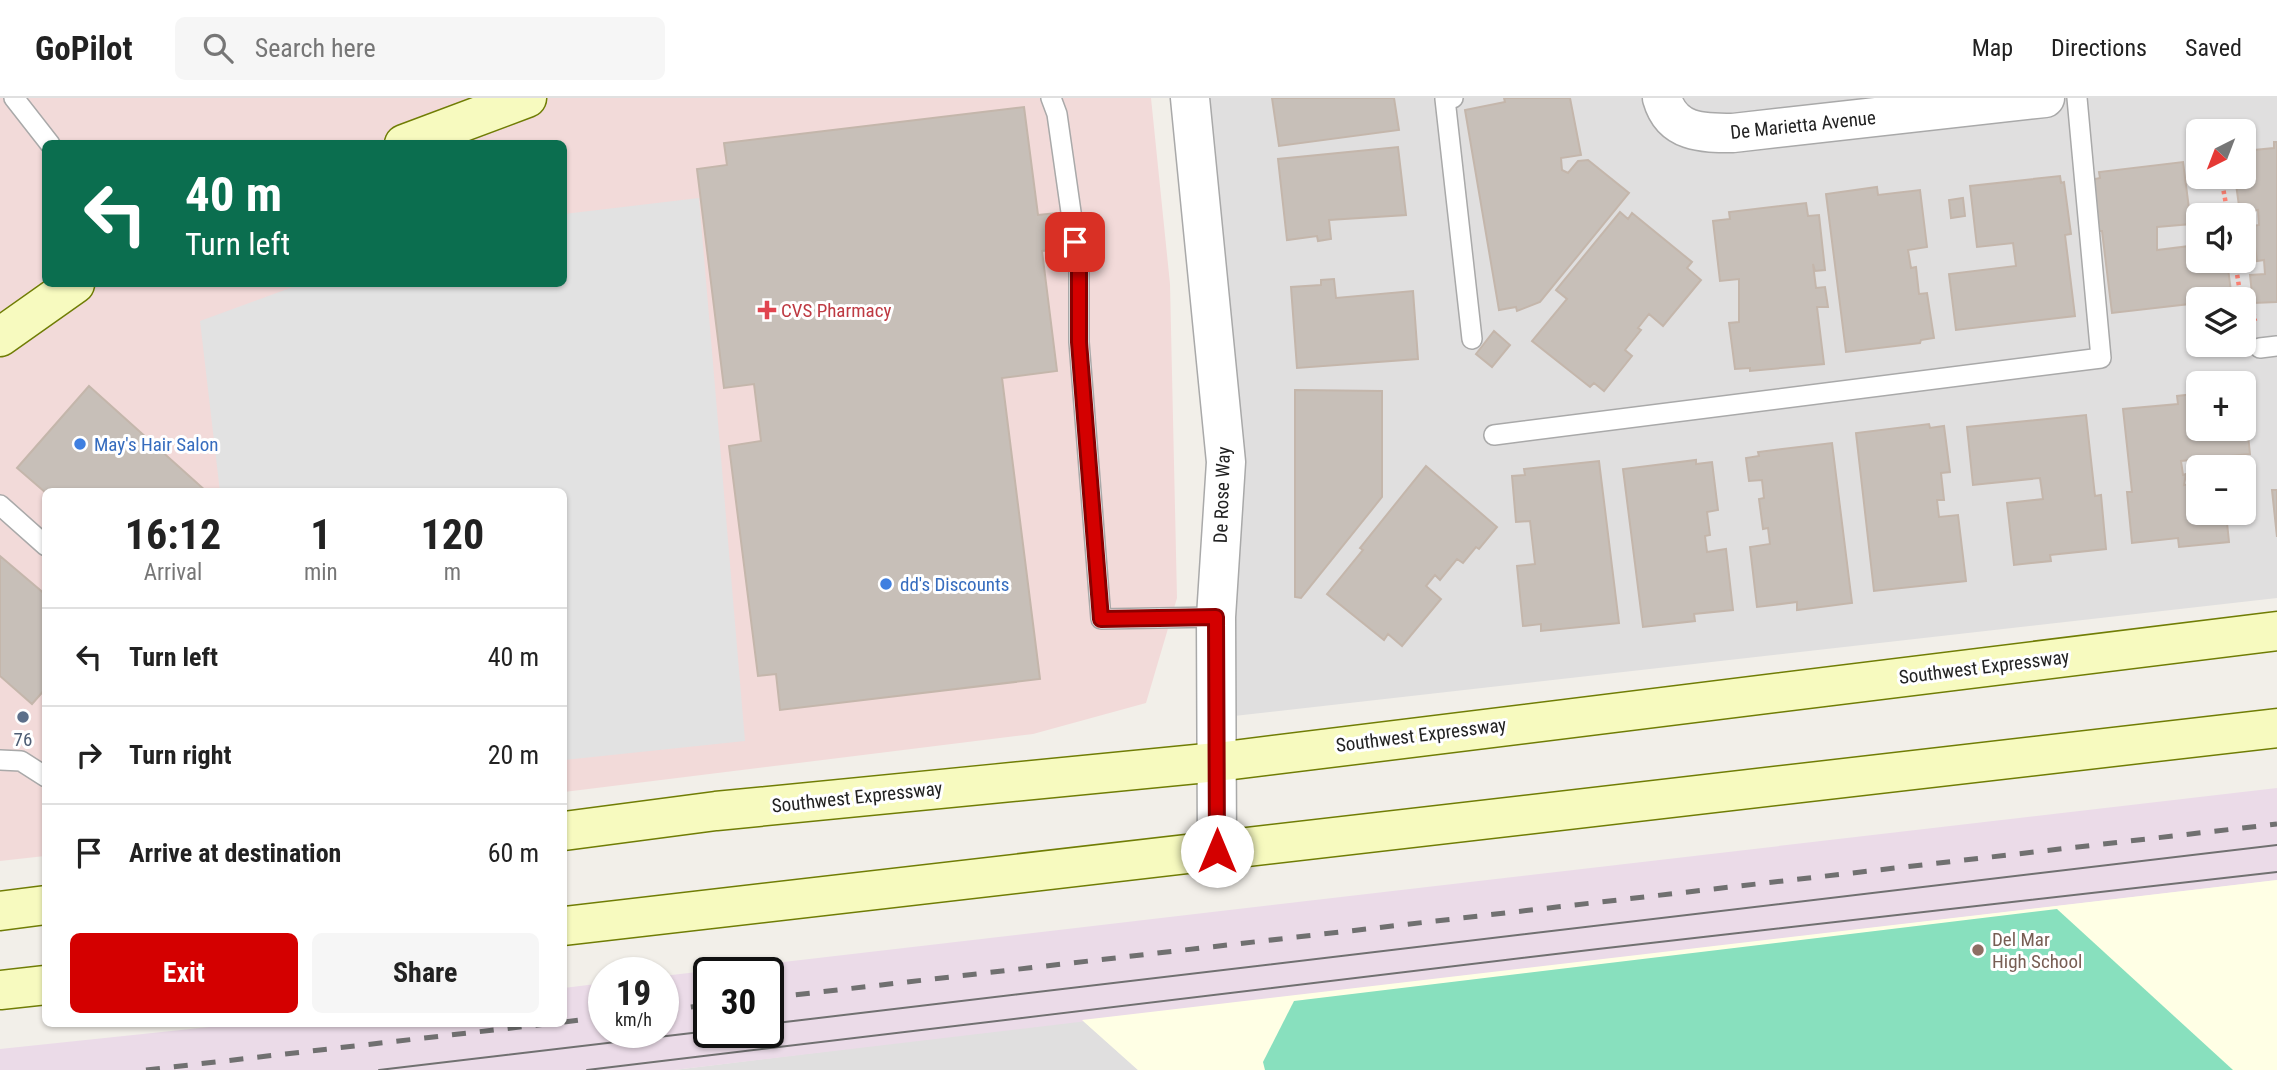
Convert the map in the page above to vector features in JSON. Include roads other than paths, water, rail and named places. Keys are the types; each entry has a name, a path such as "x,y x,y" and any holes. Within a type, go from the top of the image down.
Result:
{"main road":[{"path":"415,140 527,98"},
{"path":"0,337 71,287"},
{"name":"Southwest Expressway","path":"567,831 716,811 1217,762 2277,631"},
{"path":"567,926 2277,729"},
{"path":"0,911 42,906"},
{"path":"0,990 42,985"}],"street":[{"name":"De Rose Way","path":"1190,98 1226,463 1216,617 1217,851"},
{"name":"De Marietta Avenue","path":"1662,98 1666,112 1694,133 1733,133 2045,98"}],"lane":[{"path":"14,98 47,140"},
{"path":"1051,98 1057,114 1079,268 1079,342 1101,619 1216,617"},
{"path":"1453,98 1445,99 1472,339"},
{"path":"1494,435 2101,358 2077,98"},
{"path":"0,505 42,542"},
{"path":"0,760 20,761 42,775"}],"tram line":[{"path":"784,1022 2277,845"},
{"path":"587,1070 1598,949 2277,872"},
{"path":"379,1070 693,1033"}],"railway":[{"path":"784,996 2277,824"},
{"path":"679,1008 693,1007"},
{"path":"567,1022 588,1019"},
{"path":"146,1070 520,1027"}],"place":[{"name":"CVS Pharmacy","path":"767,310"},
{"name":"May's Hair Salon","path":"80,444"},
{"name":"dd's Discounts","path":"886,584"},
{"name":"76","path":"23,717"},
{"name":"Del Mar High School","path":"1978,950"}]}
